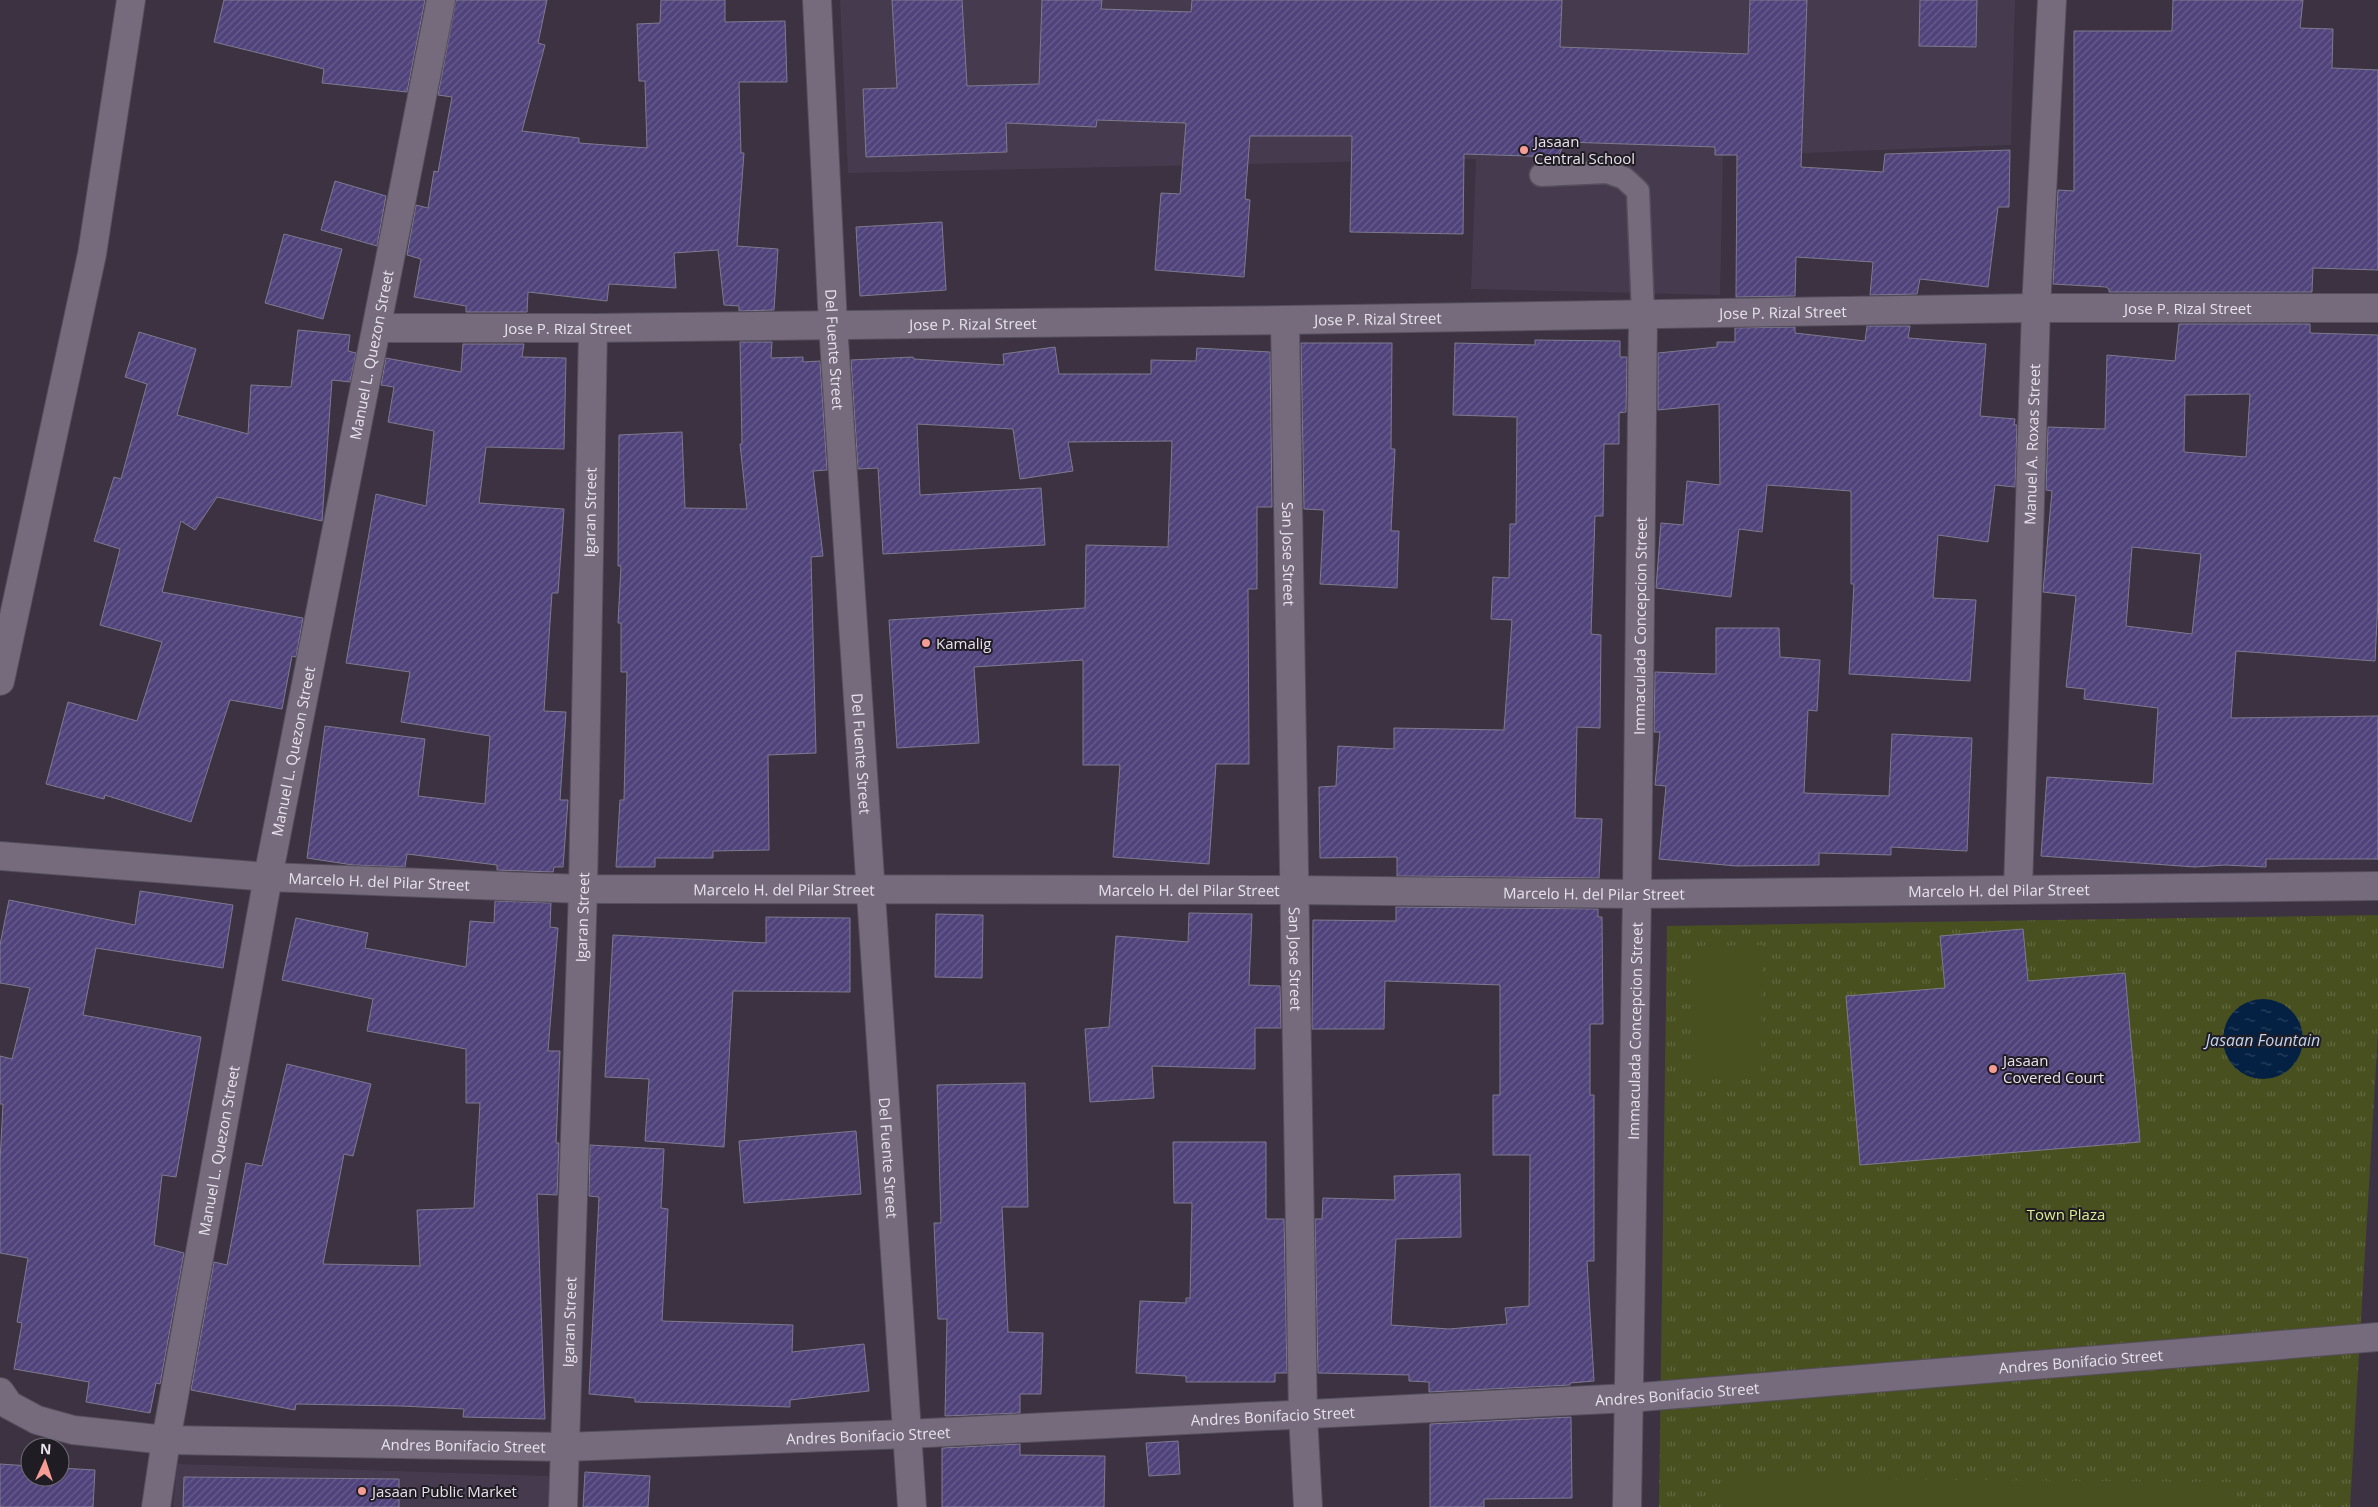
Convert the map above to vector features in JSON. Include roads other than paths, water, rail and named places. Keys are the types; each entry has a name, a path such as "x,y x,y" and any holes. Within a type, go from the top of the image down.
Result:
{"street":[{"path":"0,681 92,254 132,0"},
{"name":"Manuel L. Quezon Street","path":"156,1507 166,1440 268,877 378,328 441,0"},
{"name":"Del Fuente Street","path":"817,0 833,325 912,1507"},
{"name":"Manuel A. Roxas Street","path":"2018,890 2036,308 2052,0"},
{"name":"Jose P. Rizal Street","path":"378,328 593,328 1284,320 2036,308 2378,308"},
{"name":"Immaculada Concepcion Street","path":"1627,1507 1637,894 1643,314"},
{"name":"San Jose Street","path":"1284,320 1303,1414 1308,1507"},
{"name":"Igaran Street","path":"563,1507 583,889 593,328"},
{"name":"Marcelo H. del Pilar Street","path":"0,856 268,877 583,889 1294,890 1637,894 2378,886"},
{"name":"Andres Bonifacio Street","path":"0,1392 9,1405 37,1420 73,1430 166,1440 565,1447 907,1434 1629,1398 2378,1337"}],"lane":[{"path":"1541,175 1607,172 1624,178 1638,191 1643,314"}],"water":[{"name":"Jasaan Fountain","path":"2263,999 2278,1002 2291,1011 2300,1024 2303,1039 2300,1054 2291,1067 2278,1076 2263,1079 2248,1076 2235,1067 2226,1054 2223,1039 2226,1024 2235,1011 2248,1002"}],"place":[{"name":"Jasaan Central School","path":"1524,150"},
{"name":"Kamalig","path":"926,643"},
{"name":"Jasaan Covered Court","path":"1993,1069"},
{"name":"Jasaan Public Market","path":"362,1491"}],"park label":[{"name":"Town Plaza","path":"2066,1214"}]}
